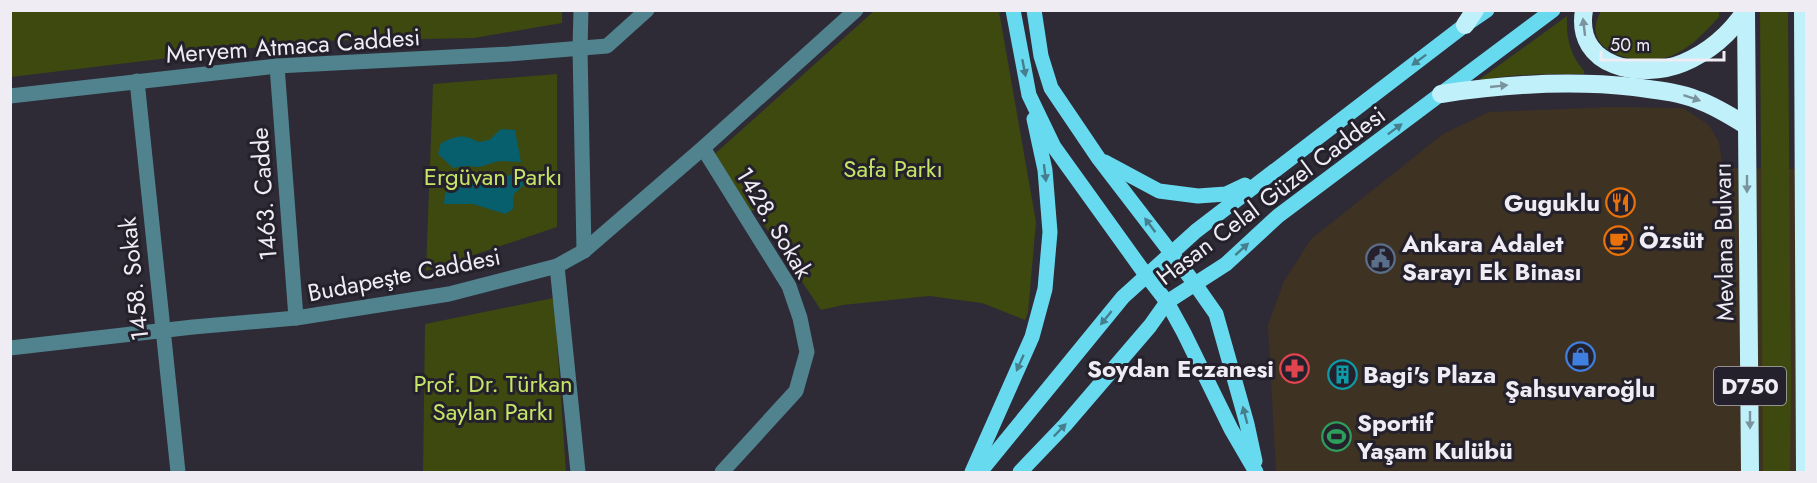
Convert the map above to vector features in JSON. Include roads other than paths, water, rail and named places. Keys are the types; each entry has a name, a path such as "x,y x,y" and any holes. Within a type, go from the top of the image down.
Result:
{"highway":[{"path":"1584,10 1582,21 1584,36 1594,52 1612,65 1641,70 1658,70 1683,63 1722,39 1746,10"},
{"name":"Mevlana Bulvarı","path":"1746,10 1750,472"},
{"path":"1803,10 1805,472"},
{"path":"1441,94 1504,85 1556,83 1609,85 1684,95 1713,106 1747,126"}],"main road":[{"path":"972,472 1032,338 1045,289 1050,232 1046,180 1013,10"},
{"path":"1034,10 1041,56 1051,88 1099,159 1216,314 1247,424 1256,472"},
{"name":"Hasan Celal Güzel Caddesi","path":"980,472 1123,297 1170,253 1470,17 1487,10"},
{"name":"Hasan Celal Güzel Caddesi","path":"1020,472 1065,425 1150,326 1167,302 1227,264 1278,216 1553,10"},
{"path":"1029,95 1054,147 1167,302 1231,429 1256,472"},
{"path":"1099,159 1159,191 1198,196 1226,194 1272,172"}],"street":[{"path":"581,10 584,251"},
{"name":"Meryem Atmaca Caddesi","path":"10,96 277,66 608,46 647,10"},
{"name":"Budapeşte Caddesi","path":"10,348 162,330 296,318 449,294 557,266 584,251 703,148 856,10"},
{"name":"1463. Cadde","path":"277,66 296,318"},
{"name":"1458. Sokak","path":"137,81 178,472"},
{"name":"1428. Sokak","path":"703,148 789,286 800,318 807,352 796,391 722,472"},
{"path":"557,266 578,472"}],"water":[{"path":"501,129 515,130 521,162 499,161 479,167 453,168 438,154 441,143 452,138 460,136 479,142 489,140"},
{"path":"513,174 526,183 514,194 513,209 505,214 473,204 444,204 445,193 463,182 491,182"}],"place":[{"name":"Guguklu","path":"1621,203"},
{"name":"Özsüt","path":"1618,240"},
{"name":"Ankara Adalet Sarayı Ek Binası","path":"1381,258"},
{"name":"Şahsuvaroğlu","path":"1580,356"},
{"name":"Soydan Eczanesi","path":"1295,369"},
{"name":"Bagi's Plaza","path":"1342,375"},
{"name":"Sportif Yaşam Kulübü","path":"1336,437"}],"park label":[{"name":"Safa Parkı","path":"893,169"},
{"name":"Ergüvan Parkı","path":"493,177"},
{"name":"Prof. Dr. Türkan Saylan Parkı","path":"493,398"}]}
